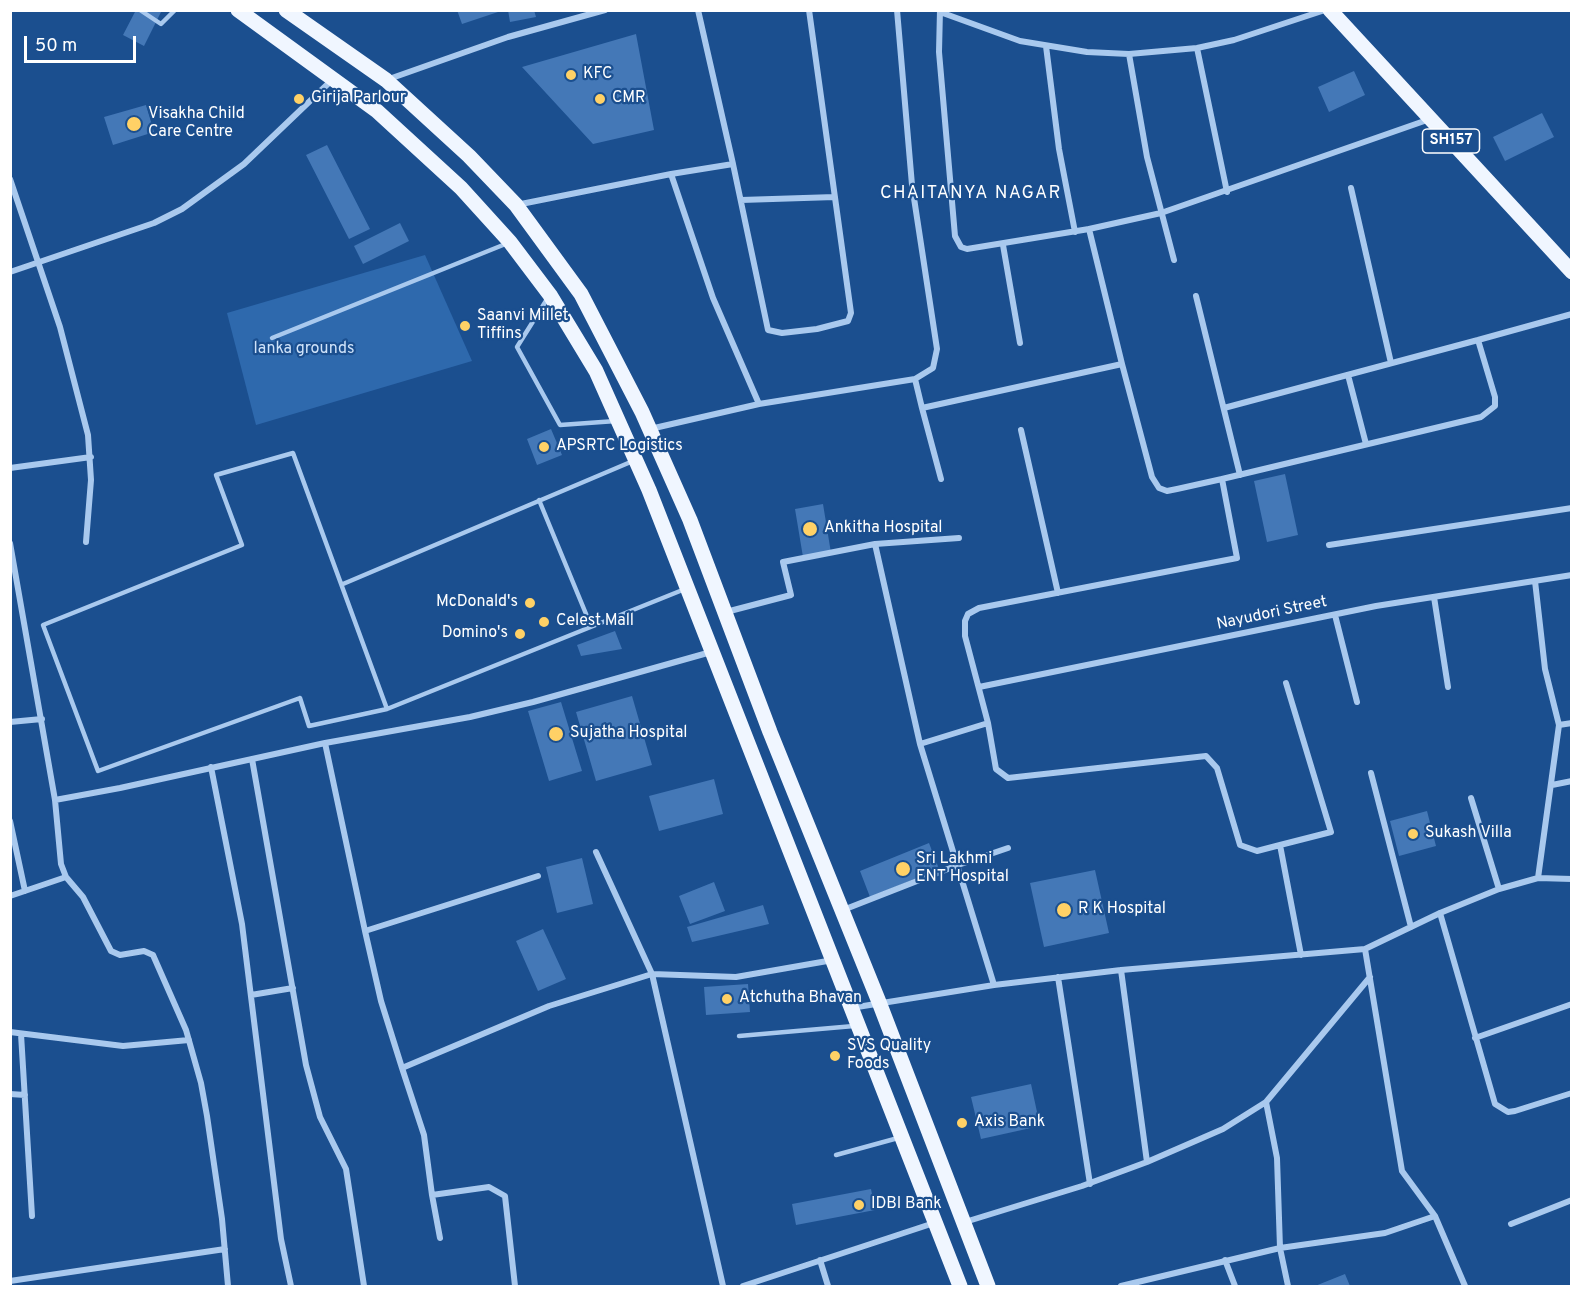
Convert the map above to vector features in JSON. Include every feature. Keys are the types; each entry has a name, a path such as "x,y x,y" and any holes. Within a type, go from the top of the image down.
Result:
{"main road":[{"path":"238,10 333,79 412,141 461,188 510,242 549,295 596,371 687,588 834,959 850,1009 960,1287"},
{"path":"286,10 387,80 469,156 516,205 580,294 649,429 690,520 988,1287"},
{"name":"SH157","path":"1330,10 1572,272"}],"street":[{"path":"387,80 576,14 605,10"},
{"path":"698,10 741,200 765,326 771,332 782,333 838,324 850,318 809,10"},
{"path":"649,429 759,404 915,379 933,368 937,349 912,185 897,10"},
{"path":"1324,10 1234,40 1197,48 1129,54 1046,46 1020,41 939,11 939,52 955,236 961,247 967,249 1003,245 1089,230 1161,213 1227,192 1430,119"},
{"path":"1046,46 1059,149 1075,232"},
{"path":"1197,48 1227,192"},
{"path":"1129,54 1147,156 1174,260"},
{"path":"10,272 154,223 182,209 244,164 333,79"},
{"path":"516,205 733,164"},
{"path":"671,174 713,298 759,404"},
{"path":"10,179 69,358 91,457 86,542"},
{"path":"1351,188 1391,363"},
{"path":"741,200 835,197"},
{"path":"1089,230 1152,477 1159,488 1177,489 1481,417 1495,406 1495,397 1478,340"},
{"path":"1003,245 1020,343"},
{"path":"1196,296 1240,475"},
{"path":"1224,408 1572,314"},
{"path":"922,408 1122,364"},
{"path":"1348,375 1366,444"},
{"path":"915,379 941,479"},
{"path":"1021,430 1058,593"},
{"path":"10,468 91,457"},
{"path":"1222,479 1237,558 979,608 968,614 964,621 965,636 988,723 996,769 1008,778 1206,756 1217,768 1240,845 1257,851 1331,832 1286,683"},
{"path":"1329,545 1572,508"},
{"path":"725,612 791,595 783,562 875,544 959,538"},
{"path":"10,543 56,800 61,864 66,877 83,897 111,951 120,955 144,951 153,955 171,992 189,1040 201,1083 225,1249 228,1287"},
{"path":"875,544 920,744 994,985"},
{"name":"Nayudori Street","path":"979,687 1335,615 1572,575"},
{"path":"1535,581 1545,669 1559,725 1538,878"},
{"path":"1434,597 1448,687"},
{"path":"1335,615 1357,702"},
{"path":"56,800 325,742 413,729 533,702 712,652"},
{"path":"10,722 42,719"},
{"path":"920,744 988,723"},
{"path":"1559,725 1572,723"},
{"path":"325,742 381,1002 424,1135 440,1238"},
{"path":"252,759 313,1095 320,1117 346,1169 364,1287"},
{"path":"211,767 242,924 281,1239 291,1287"},
{"path":"1371,774 1411,927"},
{"path":"1552,785 1572,781"},
{"path":"1471,798 1499,889"},
{"path":"10,820 25,891"},
{"path":"1280,845 1301,955"},
{"path":"842,911 958,864 1008,848"},
{"path":"596,852 652,974 723,1287"},
{"path":"365,931 538,876"},
{"path":"10,896 66,877"},
{"path":"850,1009 879,1002 1058,977 1365,949 1440,913 1499,889 1538,878 1571,881"},
{"path":"1440,913 1492,1096 1501,1109 1515,1111 1572,1093"},
{"path":"1365,949 1402,1171 1435,1216 1465,1287"},
{"path":"402,1068 549,1006 652,974 736,977 834,959"},
{"path":"1121,970 1147,1162"},
{"path":"1058,977 1090,1184"},
{"path":"963,1223 1090,1184 1223,1129 1266,1102 1370,977"},
{"path":"250,995 293,988"},
{"path":"1475,1038 1572,1004"},
{"path":"10,1032 123,1046 189,1040"},
{"path":"21,1034 32,1216"},
{"path":"10,1094 25,1095"},
{"path":"1266,1102 1277,1158 1280,1248 1288,1287"},
{"path":"432,1195 489,1187 505,1196 515,1287"},
{"path":"1511,1224 1572,1200"},
{"path":"1121,1287 1280,1248 1385,1233 1435,1216"},
{"path":"743,1287 934,1223"},
{"path":"10,1281 225,1249"},
{"path":"820,1260 828,1287"},
{"path":"1225,1260 1236,1287"}],"lane":[{"path":"140,10 161,24 175,10"},
{"path":"272,338 510,242"},
{"path":"549,295 517,347 560,425 618,421"},
{"path":"387,709 293,453 216,475 242,545 43,625 98,771 300,698 309,726 387,709 687,588"},
{"path":"343,584 635,460"},
{"path":"539,501 591,626"},
{"path":"739,1036 857,1026"},
{"path":"836,1155 901,1137"}],"green space":[{"name":"lanka grounds","path":"425,255 472,361 256,425 227,313"}],"building":[{"path":"136,10 162,10 144,46 123,35"},
{"path":"457,10 501,10 501,11 462,24"},
{"path":"508,10 534,10 536,17 510,22"},
{"name":"CMR","path":"636,34 654,130 593,144 522,67"},
{"path":"1354,71 1365,95 1329,112 1318,87"},
{"path":"146,105 154,132 113,145 104,117"},
{"path":"1542,113 1554,137 1505,161 1493,137"},
{"path":"327,145 370,229 349,239 306,155"},
{"path":"400,223 409,241 363,264 354,246"},
{"name":"APSRTC Logistics","path":"551,429 562,455 537,465 527,439"},
{"path":"1285,474 1298,535 1267,542 1254,481"},
{"path":"823,504 831,553 803,557 795,509"},
{"path":"615,631 622,649 581,656 577,645"},
{"path":"632,696 652,765 596,781 576,712"},
{"path":"561,702 582,771 549,781 528,711"},
{"path":"714,779 723,814 659,831 649,796"},
{"name":"Sukash Villa","path":"1427,811 1436,846 1399,856 1390,821"},
{"path":"929,843 939,869 870,897 860,871"},
{"path":"582,858 593,904 557,913 546,867"},
{"path":"1095,870 1109,933 1044,947 1030,883"},
{"path":"714,882 725,911 690,924 679,896"},
{"path":"763,905 769,924 692,942 687,927"},
{"path":"543,929 566,979 538,991 516,941"},
{"name":"Atchutha Bhavan","path":"748,984 750,1012 706,1015 704,987"},
{"path":"1031,1084 1040,1126 981,1139 971,1097"},
{"path":"871,1189 875,1210 796,1225 792,1204"},
{"path":"1345,1274 1350,1286 1315,1286"}],"place":[{"name":"KFC","path":"571,75"},
{"name":"Girija Parlour","path":"299,99"},
{"name":"CMR","path":"600,99"},
{"name":"Visakha Child Care Centre","path":"134,124"},
{"name":"Saanvi Millet Tiffins","path":"465,326"},
{"name":"APSRTC Logistics","path":"544,447"},
{"name":"Ankitha Hospital","path":"810,529"},
{"name":"McDonald's","path":"530,603"},
{"name":"Celest Mall","path":"544,622"},
{"name":"Domino's","path":"520,634"},
{"name":"Sujatha Hospital","path":"556,734"},
{"name":"Sukash Villa","path":"1413,834"},
{"name":"Sri Lakhmi ENT Hospital","path":"903,869"},
{"name":"R K Hospital","path":"1064,910"},
{"name":"Atchutha Bhavan","path":"727,999"},
{"name":"SVS Quality Foods","path":"835,1056"},
{"name":"Axis Bank","path":"962,1123"},
{"name":"IDBI Bank","path":"859,1205"}],"district":[{"name":"CHAITANYA NAGAR","path":"971,194"}]}
